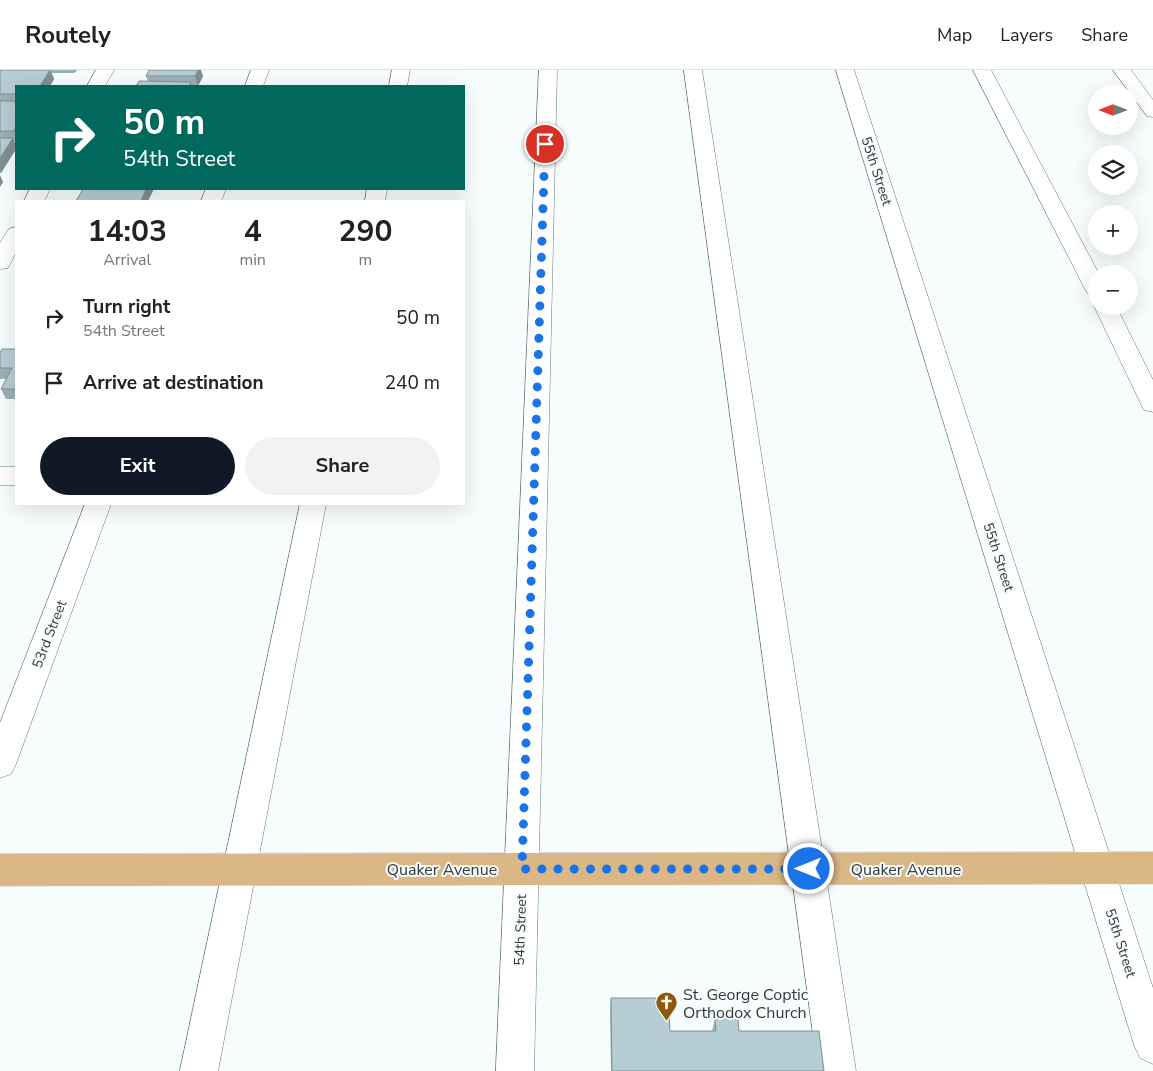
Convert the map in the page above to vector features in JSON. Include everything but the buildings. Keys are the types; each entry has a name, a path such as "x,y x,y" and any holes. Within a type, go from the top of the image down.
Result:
{"main road":[{"name":"Quaker Avenue","path":"0,870 1153,868"}],"street":[{"path":"97,85 105,70"},
{"path":"254,85 260,70"},
{"path":"398,85 401,70"},
{"name":"54th Street","path":"516,1071 548,70"},
{"path":"693,70 837,1071"},
{"name":"55th Street","path":"845,70 1153,1044"},
{"path":"982,70 1088,274"},
{"path":"1122,70 1153,112"},
{"path":"0,263 15,235"},
{"path":"1109,315 1153,404"},
{"path":"0,476 15,476"},
{"name":"53rd Street","path":"0,764 98,505"},
{"path":"199,1071 314,505"}],"place":[{"name":"St. George Coptic Orthodox Church","path":"667,1022"}],"route":[{"path":"545,144 522,869 809,869"}]}
